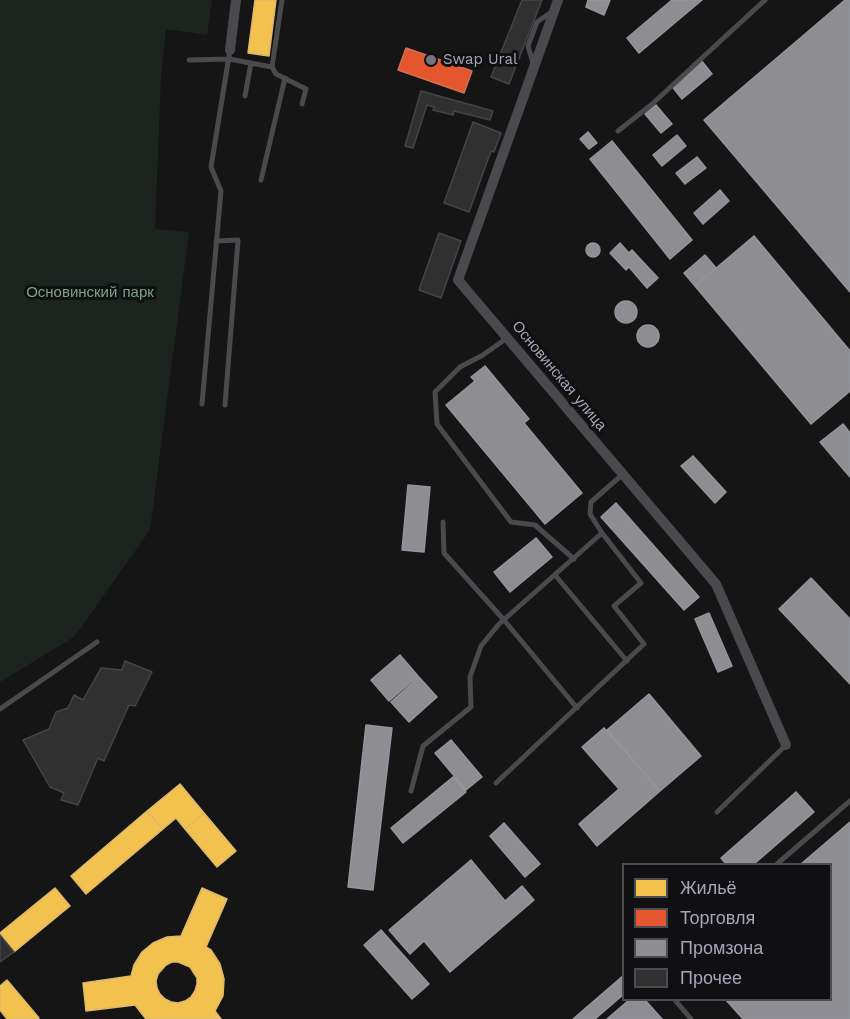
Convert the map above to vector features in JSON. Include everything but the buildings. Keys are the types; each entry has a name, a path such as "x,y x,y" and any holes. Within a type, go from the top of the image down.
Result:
{"street":[{"path":"230,55 236,0"},
{"name":"Основинская улица","path":"556,5 458,280 716,584 786,745"}],"lane":[{"path":"282,0 272,68 276,74 306,89 302,104"},
{"path":"618,132 651,105 765,0"},
{"path":"189,60 230,55 272,68"},
{"path":"202,404 221,191 211,167 230,55"},
{"path":"245,96 251,63"},
{"path":"261,180 285,78"},
{"path":"216,241 238,240 225,405"},
{"path":"507,338 483,355 460,367 435,392 437,424 511,522 535,525 574,559"},
{"path":"496,783 644,644 614,606 641,583 590,514 591,502 623,474"},
{"path":"443,522 444,553 504,620 577,708"},
{"path":"411,791 423,746 471,707 470,677 481,646 504,620 602,533"},
{"path":"555,575 627,661"},
{"path":"0,709 97,642"},
{"path":"717,812 786,745"},
{"path":"778,863 850,801"},
{"path":"677,1001 692,1019"}],"green space":[{"name":"Основинский парк","path":"0,0 212,0 207,35 166,29 161,77 155,229 189,232 150,530 74,637 0,682"}],"place":[{"name":"Swap Ural","path":"431,60"}]}
